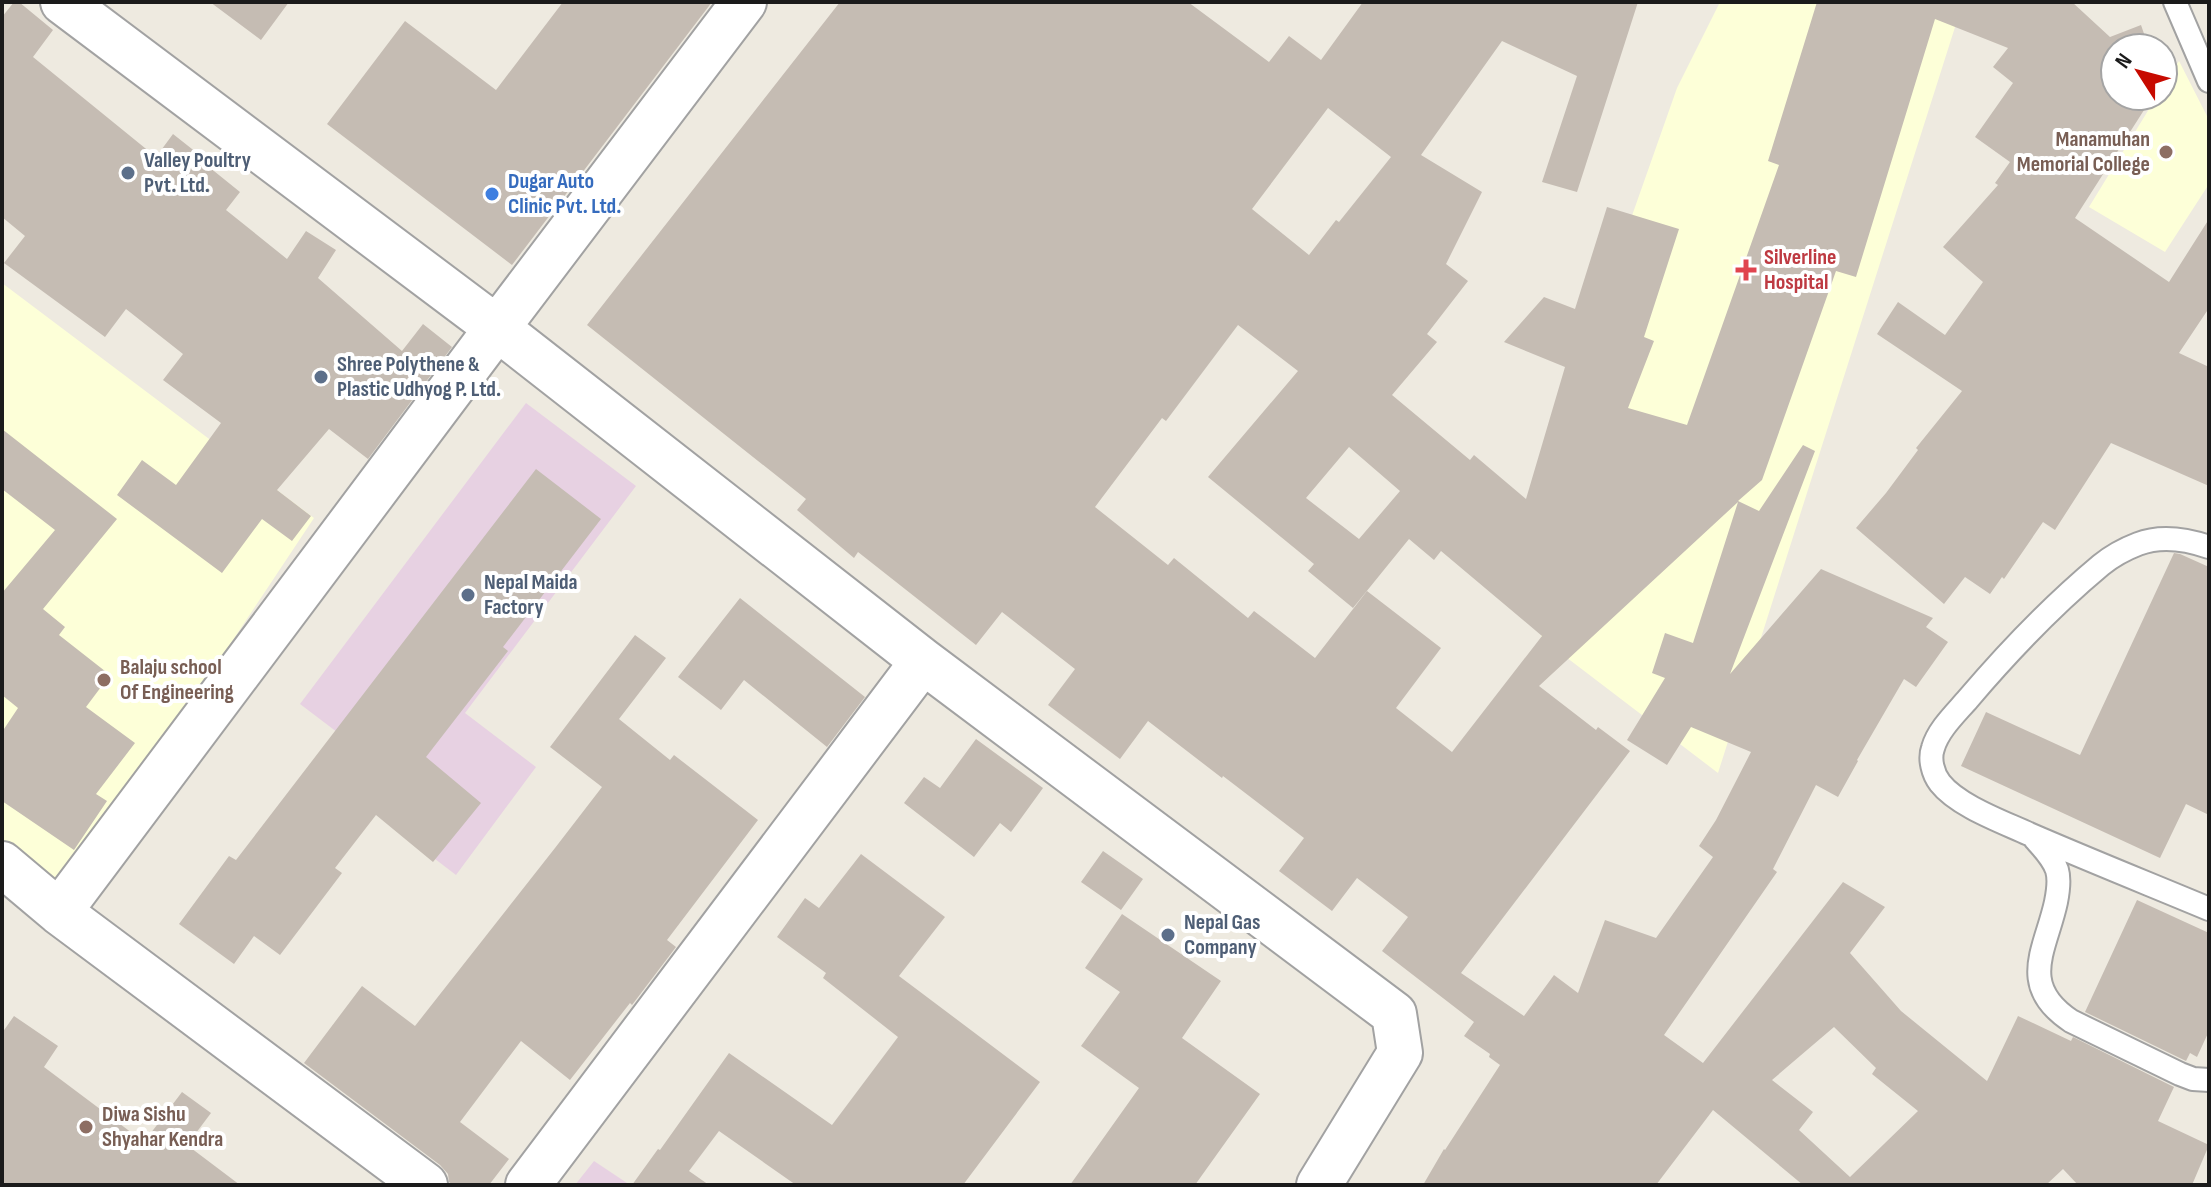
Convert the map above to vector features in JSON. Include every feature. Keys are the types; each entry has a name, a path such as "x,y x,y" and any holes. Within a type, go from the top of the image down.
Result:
{"street":[{"path":"63,2 497,328 923,661 1394,1014 1400,1053 1319,1185"},
{"path":"59,912 744,2"},
{"path":"528,1185 923,661"},
{"path":"2,864 59,912 425,1185"}],"lane":[{"path":"2175,2 2209,81"},
{"path":"2209,547 2172,538 2149,541 2111,558 2019,643 1983,682 1941,733 1931,755 1939,782 1952,795 1975,808 2209,909"},
{"path":"2032,835 2051,858 2058,875 2059,890 2040,954 2039,969 2041,983 2051,1003 2071,1021 2180,1074 2209,1080"}],"shaded area":[{"name":"Silverline Hospital","path":"1720,2 1963,2 1718,773 1541,638 1549,451 1677,88"},
{"name":"Manamuhan Memorial College","path":"2179,61 2209,120 2209,184 2165,252 2089,207 2147,112 2179,112"},
{"name":"Balaju school Of Engineering","path":"2,283 314,518 64,894 2,843"},
{"name":"Nepal Maida Factory","path":"526,403 636,486 465,713 536,767 456,875 333,781 358,748 300,704"},
{"path":"594,1161 630,1185 575,1185"}],"building":[{"path":"14,2 19,2 53,30 33,57 156,157 173,134 211,164 209,167 240,192 226,210 287,259 306,231 336,250 318,278 402,351 423,324 452,347 368,459 329,429 277,490 311,516 292,541 262,519 222,573 117,495 142,460 176,485 221,423 163,380 183,354 126,309 105,337 4,263 25,236 2,217 2,17"},
{"path":"210,2 289,2 261,40"},
{"name":"Dugar Auto Clinic Pvt. Ltd.","path":"563,2 712,2 512,265 327,124 405,21 496,90"},
{"path":"840,2 1188,2 1269,62 1289,36 1321,60 1363,2 1638,2 1577,192 1542,182 1577,76 1502,41 1421,155 1482,192 1446,264 1468,281 1427,334 1437,342 1392,395 1470,460 1474,455 1526,499 1565,367 1504,342 1544,297 1575,309 1607,207 1679,229 1644,337 1654,341 1628,408 1687,425 1779,165 1768,161 1817,2 2072,2 2105,32 2099,32 2099,112 2143,112 2075,218 2169,282 2209,219 2209,308 2179,353 2209,367 2209,486 2111,443 2055,530 2043,522 1990,594 1965,577 1944,604 1856,528 1962,391 1877,334 1898,302 1945,335 1983,282 1943,247 1998,185 1995,183 2010,162 1975,137 2013,83 1993,67 2008,48 1935,19 1856,277 1836,271 1762,480 1738,501 1759,511 1803,445 1815,451 1730,674 1821,569 1933,618 1926,627 1948,642 1916,687 1904,679 1838,797 1816,785 1773,869 1777,872 1664,1035 1703,1063 1843,882 1885,907 1850,953 1901,1011 1987,1081 2018,1016 2071,1041 2073,1037 2174,1087 2158,1121 2209,1145 2192,1185 2078,1185 2063,1169 2046,1185 1803,1185 1713,1110 1656,1185 1423,1185 1500,1065 1464,1036 1474,1022 1382,951 1408,917 1357,878 1332,911 1279,871 1304,838 1148,721 1120,759 1048,705 1075,669 1002,612 976,645 858,552 854,558 797,510 806,499 587,325","holes":["1328,108 1391,157 1309,255 1252,209","1238,325 1298,371 1208,477 1314,564 1308,571 1353,608 1409,539 1434,560 1441,551 1542,636 1452,752 1396,708 1441,648 1367,591 1315,658 1254,611 1248,618 1174,558 1168,565 1095,507 1162,418 1166,421","1349,447 1400,491 1359,539 1306,498","1738,502 1693,643 1665,633 1652,673 1665,678 1627,740 1667,765 1691,727 1751,752 1699,846 1713,857 1656,938 1605,920 1578,993 1554,975 1524,1016 1461,973 1630,751 1598,727 1596,730 1539,686","1834,1027 1876,1068 1872,1074 1918,1111 1850,1177 1799,1130 1813,1112 1772,1080"]},
{"path":"2141,25 2143,32 2123,32"},
{"path":"2,429 117,519 43,609 65,627 59,635 110,675 86,707 135,743 96,794 107,801 74,850 2,801 2,732 18,708 2,695 2,593 55,530 2,489"},
{"path":"536,469 601,519 503,647 508,651 426,757 481,803 433,862 376,815 335,868 342,873 280,955 254,936 234,964 179,924 229,856 236,860"},
{"path":"2174,553 2209,567 2209,815 2186,804 2160,858 1961,766 1986,712 2080,755"},
{"path":"740,598 865,697 827,747 744,680 721,710 678,677"},
{"path":"635,635 666,658 619,719 670,760 674,755 758,820 667,940 676,947 570,1080 521,1041 460,1122 509,1159 489,1185 453,1185 440,1165 304,1063 362,986 415,1026 555,848 602,787 550,747"},
{"path":"976,739 1043,788 1011,832 1000,823 974,857 904,803 924,777 940,788"},
{"path":"1103,851 1143,879 1121,910 1081,882"},
{"path":"861,854 945,917 899,976 1040,1082 963,1185 796,1185 719,1131 689,1171 709,1185 632,1185 729,1053 832,1125 898,1037 823,978 826,973 777,937 805,898 819,908"},
{"path":"2137,900 2209,933 2209,1031 2197,1057 2190,1053 2186,1061 2085,1012"},
{"path":"1122,914 1221,981 1182,1038 1260,1094 1195,1185 1070,1185 1139,1088 1081,1046 1120,992 1085,968"},
{"path":"14,1016 58,1046 44,1067 144,1142 182,1092 211,1113 187,1145 240,1185 2,1185 2,1033"}],"place":[{"name":"Manamuhan Memorial College","path":"2166,152"},
{"name":"Valley Poultry Pvt. Ltd.","path":"128,173"},
{"name":"Dugar Auto Clinic Pvt. Ltd.","path":"492,194"},
{"name":"Silverline Hospital","path":"1746,270"},
{"name":"Shree Polythene & Plastic Udhyog P. Ltd.","path":"321,377"},
{"name":"Nepal Maida Factory","path":"468,595"},
{"name":"Balaju school Of Engineering","path":"104,680"},
{"name":"Nepal Gas Company","path":"1168,935"},
{"name":"Diwa Sishu Shyahar Kendra","path":"86,1127"}]}
